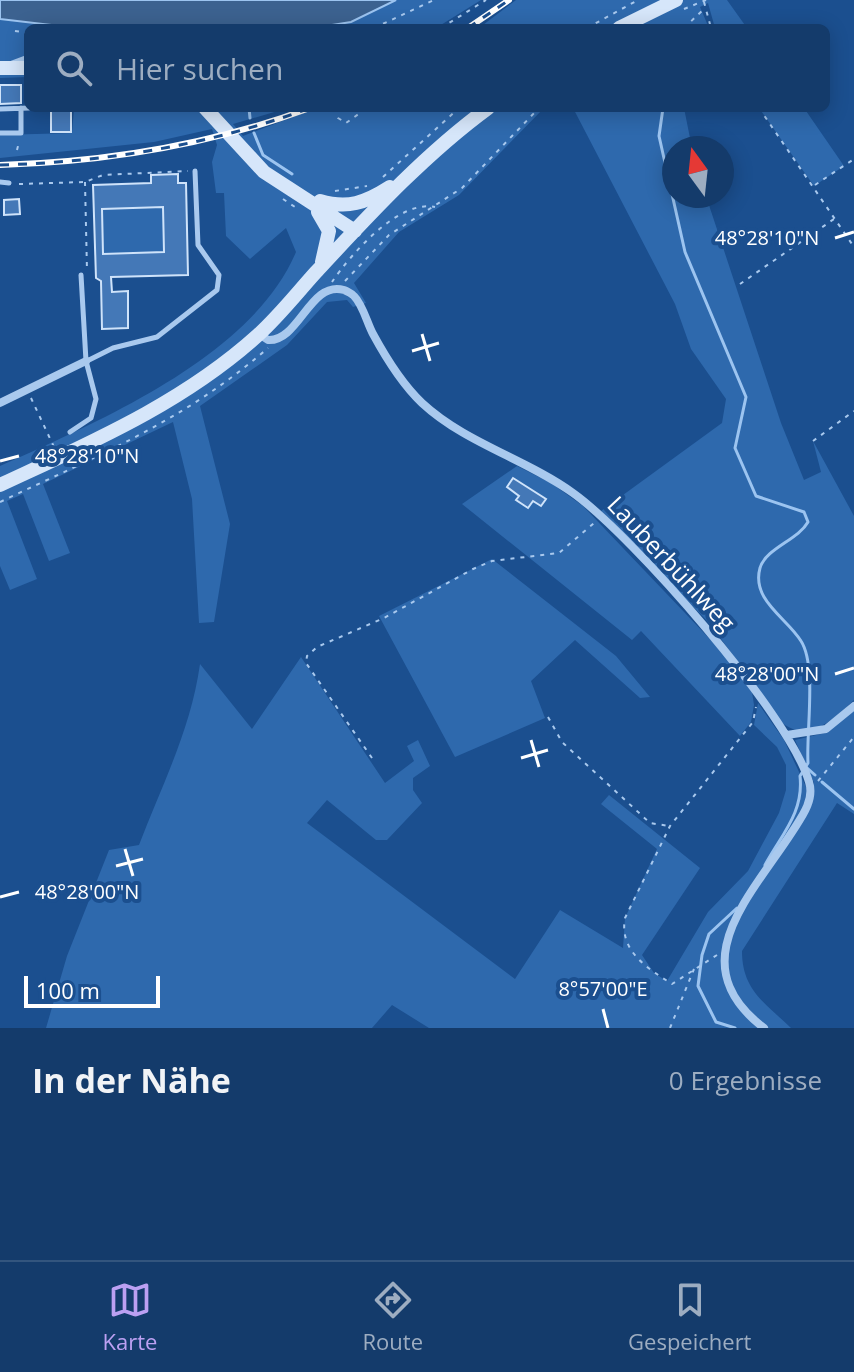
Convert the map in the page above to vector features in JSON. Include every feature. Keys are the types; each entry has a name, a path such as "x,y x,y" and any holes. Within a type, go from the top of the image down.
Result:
{"main road":[{"path":"627,24 676,0"},
{"path":"0,68 24,68"},
{"path":"209,112 264,172 356,230"},
{"path":"0,485 182,394 259,334 413,171 483,112"},
{"path":"331,204 365,202 413,171"},
{"path":"303,197 331,204 350,215 356,230"},
{"path":"303,197 324,219 329,231 319,269"}],"street":[{"path":"259,334 268,340 281,339 329,291 342,289"},
{"name":"Lauberbühlweg","path":"342,289 354,295 388,360 423,403 449,423 556,481 600,516 728,655 787,735 810,784"},
{"path":"0,403 86,361"},
{"path":"787,735 818,732 854,706"},
{"path":"764,1028 740,1006 729,989 722,953 733,922 802,817 810,784"}],"lane":[{"path":"0,68 24,59"},
{"path":"0,109 21,108 21,133 0,133"},
{"path":"86,361 113,348 157,337 185,319 217,290 219,275 198,245 195,171"},
{"path":"0,182 9,183"},
{"path":"70,432 91,418 96,399 86,361 81,275"}],"path":[{"path":"383,24 434,0"},
{"path":"447,24 486,0"},
{"path":"594,24 638,0"},
{"path":"703,1 710,24"},
{"path":"688,24 705,8"},
{"path":"15,31 24,32"},
{"path":"337,112 338,118 346,123 361,112"},
{"path":"331,204 338,188 367,186 382,178 455,112"},
{"path":"342,289 345,280 389,235 436,207 479,173 535,112"},
{"path":"762,112 854,247"},
{"path":"17,150 21,133"},
{"path":"814,186 854,159"},
{"path":"19,184 85,182 103,175 195,171"},
{"path":"81,275 87,275 85,182"},
{"path":"329,291 353,252 386,223 428,205 436,207"},
{"path":"740,284 835,219"},
{"path":"28,390 53,447 59,449"},
{"path":"813,441 854,411"},
{"path":"372,758 306,663 307,656 317,647 384,618 492,561 559,553 600,516"},
{"path":"711,957 672,984 627,948 623,932 625,918 670,826 753,722 756,706 753,691"},
{"path":"548,717 562,742 650,823 670,826"},
{"path":"810,784 854,737"},
{"path":"670,1028 695,968"}],"shaded area":[{"path":"0,0 396,0 351,22 338,24 43,24 0,19"},
{"path":"396,0 481,0 442,24 338,24 351,22"},
{"path":"516,0 727,0 744,24 714,24 708,3 700,7 707,24 484,24"},
{"path":"0,19 43,24 24,24 24,77 0,78"},
{"path":"74,112 274,112 233,124 243,136 306,112 540,112 459,195 399,232 354,283 366,303 353,307 347,300 327,302 287,345 200,406 230,524 214,622 199,623 192,499 173,422 43,484 70,553 49,561 23,494 7,501 37,579 10,590 0,566 0,466 125,407 209,354 245,324 275,290 296,252 286,228 250,259 226,236 224,193 216,193 212,162 217,145 212,129 154,142 0,158 0,135 72,133"},
{"path":"575,112 685,112 690,136 662,136 662,208 710,208 781,423 804,480 821,472 813,441 854,516 854,700 820,727 801,731 781,722 711,625 601,511 722,423 726,399 691,349 675,304"},
{"path":"762,112 807,112 844,166 814,186"},
{"path":"163,207 164,252 103,254 102,209"},
{"path":"517,466 551,483 583,506 726,656 752,692 754,705 751,722 740,736 641,631 632,640 462,504"},
{"path":"492,559 616,656 650,697 640,698 575,640 531,681 545,718 455,757 379,616"},
{"path":"301,657 385,783 414,761 407,746 418,740 430,766 413,778 413,790 422,803 387,840 376,840 327,800 307,823 515,979 560,910 623,948 625,918 657,849 601,804 609,795 700,868 642,955 654,973 667,981 708,912 748,871 779,813 786,790 786,765 777,747 754,725 758,703 784,740 808,791 814,783 795,740 825,733 854,709 854,814 837,803 742,951 751,986 791,1028 429,1028 392,1005 372,1028 46,1028 67,956 109,850 139,845 183,734 200,664 252,729"}],"building":[{"path":"0,85 21,85 21,103 0,104"},
{"path":"51,112 71,112 71,132 51,132"},
{"path":"178,174 178,183 186,183 188,275 111,277 112,292 128,291 128,328 102,329 101,281 96,278 93,185 151,183 151,175","holes":["163,207 164,252 103,254 102,209"]},
{"path":"19,199 20,214 4,215 4,200"},
{"path":"513,478 546,499 541,506 533,501 528,508 516,500 519,496 507,487"}],"waterway":[{"path":"249,112 250,118"},
{"path":"662,112 659,136 685,252 746,397 735,448 756,496 804,512 808,522 769,555 760,568 759,579 765,599 795,633 806,652 810,682 808,763 800,776 799,801 785,833 765,865"},
{"path":"254,133 263,155 292,174"},
{"path":"806,767 815,775"},
{"path":"822,782 854,809"},
{"path":"735,1028 716,1022 698,986 702,955 709,934 737,908"}],"railway":[{"path":"474,24 509,0"},
{"path":"0,165 80,160 158,149 234,132 298,112"}]}
